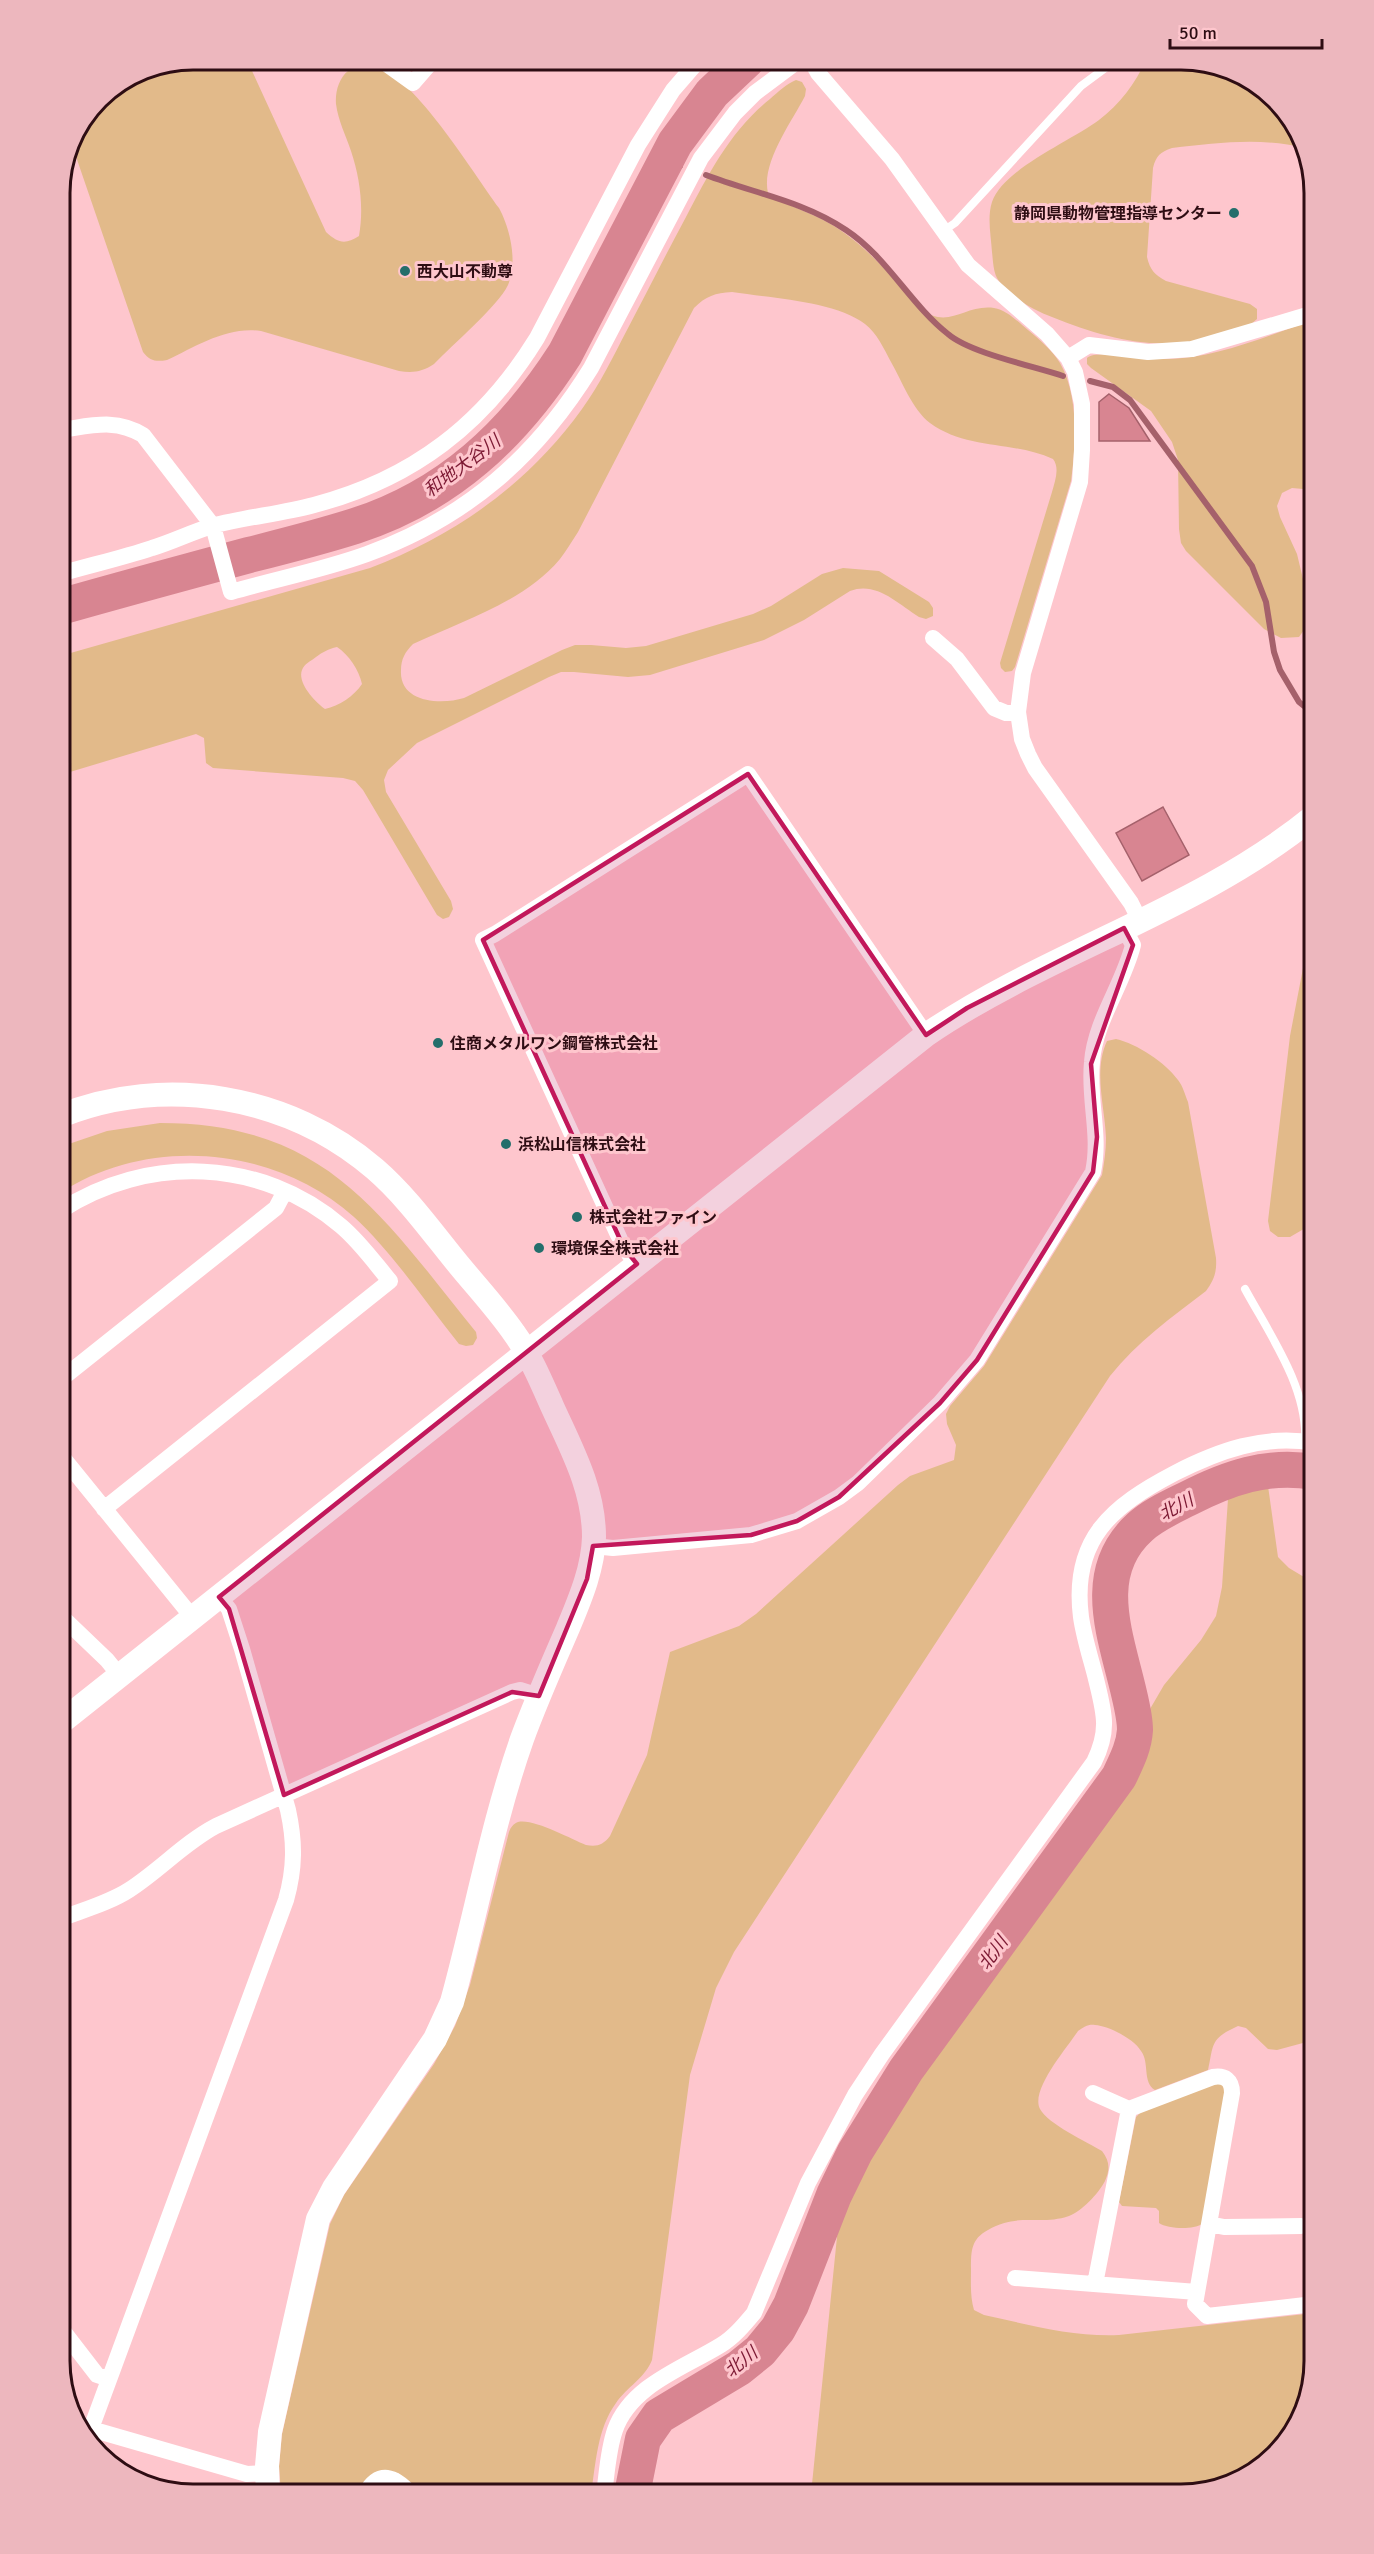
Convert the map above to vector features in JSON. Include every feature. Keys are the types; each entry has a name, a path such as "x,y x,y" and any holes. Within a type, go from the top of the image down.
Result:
{"street":[{"path":"395,70 413,83 424,70"},
{"path":"71,571 214,530 315,505 375,484 431,454 480,413 520,365 543,328 638,145 673,90 690,70"},
{"path":"71,429 117,424 143,435 214,530 231,592 366,555 401,541 466,505 524,457 572,400 697,167 717,135 755,93 785,71"},
{"path":"593,1546 613,1548 727,1539 751,1536 797,1521 826,1506 858,1483 959,1382 993,1336 1093,1172 1097,1155 1097,1137 1091,1064 1098,1034 1127,969 1133,945 1131,903 1035,768 1022,738 1018,712 1023,674 1076,498 1081,474 1082,404 1077,380 1068,358 1047,334 979,276 943,231 892,159 817,71"},
{"path":"1068,358 1089,345 1148,351 1192,349 1304,316"},
{"path":"933,638 957,659 994,708 1006,713 1018,712"},
{"path":"637,1264 624,1248 483,940 748,774 926,1035"},
{"path":"70,1715 926,1035 967,1008 1247,865 1304,823"},
{"path":"71,1113 129,1097 188,1095 246,1103 274,1111 318,1131 352,1151 396,1189 515,1334 536,1372 586,1485 593,1522 593,1546 584,1587 539,1696 509,1782 458,1982 444,2021 424,2057 334,2188 318,2220 270,2432 268,2483 247,2474 95,2433"},
{"path":"71,1205 117,1182 164,1172 212,1171 236,1175 285,1191 310,1204 342,1227 390,1281 104,1509"},
{"path":"70,1372 276,1208 285,1191"},
{"path":"606,2483 616,2428 626,2410 640,2394 657,2382 723,2344 740,2330 754,2313 808,2183 855,2096 889,2044 1094,1762 1102,1746 1106,1729 1081,1618 1079,1593 1082,1568 1091,1544 1105,1522 1122,1504 1204,1458 1255,1443 1304,1442"},
{"path":"70,1467 193,1618"},
{"path":"91,2428 286,1900 292,1878 295,1855 293,1832 284,1795 229,1609 219,1597"},
{"path":"70,1626 107,1660 120,1676"},
{"path":"70,1915 120,1896 195,1838 284,1795 512,1692 520,1690 539,1696"},
{"path":"1093,2093 1129,2109 1213,2077 1221,2076 1228,2079 1232,2085 1232,2093 1195,2304 1207,2316 1304,2305"},
{"path":"1095,2284 1129,2109"},
{"path":"1209,2224 1224,2227 1301,2226"},
{"path":"1015,2278 1197,2292"},
{"path":"70,2340 97,2375 109,2379"},
{"path":"372,2483 384,2477 395,2479 399,2483"}],"lane":[{"path":"943,231 955,223 1081,86 1101,71"},
{"path":"1245,1289 1288,1369 1304,1416"}],"highlighted area":[{"path":"748,774 926,1035 967,1008 1124,928 1133,945 1091,1064 1097,1137 1093,1172 977,1360 940,1403 839,1497 797,1521 751,1535 593,1546 587,1579 539,1696 512,1692 284,1795 229,1609 219,1597 637,1264 624,1248 483,940"}],"shaded area":[{"path":"194,70 252,70 326,232 334,239 346,242 359,236 360,193 357,172 340,122 336,104 337,90 342,77 350,70 385,70 413,94 445,132 499,208 506,225 511,245 512,266 511,276 503,294 434,364 425,369 399,371 261,331 248,330 212,338 167,360 154,360 143,352 76,158 91,125 107,107 125,91 154,77"},
{"path":"1140,71 1188,71 1220,77 1235,83 1267,107 1287,132 1294,146 1255,142 1172,148 1157,157 1153,168 1147,257 1151,269 1166,281 1250,304 1257,309 1257,319 1250,325 1189,342 1153,343 1119,338 1086,329 1037,310 1014,296 997,278 993,265 990,214 992,202 999,190 1023,167 1107,114"},
{"path":"796,80 802,82 806,89 805,96 773,156 767,181 768,193 841,230 877,261 919,308 930,314 948,317 983,308 994,308 1008,314 1050,349 1066,376 1073,405 1074,421 1071,481 1012,671 1005,672 1000,663 1054,483 1057,470 1053,459 1038,453 975,442 944,432 930,423 913,403 877,337 865,324 852,316 820,305 726,292 707,298 694,308 578,532 560,559 545,574 511,599 413,644 404,656 401,666 402,681 407,689 414,695 433,701 464,698 575,645 626,648 646,646 753,614 771,606 822,574 843,568 879,571 929,602 933,608 933,616 926,619 919,617 877,591 860,589 850,591 804,620 764,640 650,675 628,677 561,672 417,743 388,770 384,780 386,792 451,901 453,909 449,917 443,919 437,915 363,790 355,781 343,778 213,768 206,763 204,738 196,734 71,772 71,653 370,568 402,555 461,523 514,484 538,461 561,436 595,390 722,153 756,111 782,88","holes":["337,647 356,668 362,684 346,700 325,709 316,702 304,686 302,670 304,666 326,651"]},
{"path":"1304,323 1304,489 1292,488 1282,493 1277,506 1297,554 1304,583 1304,630 1299,637 1281,638 1264,629 1186,551 1181,543 1179,529 1178,460 1172,442 1151,411 1087,364 1087,358 1100,354 1161,359 1180,358 1200,356 1239,346"},
{"path":"1109,394 1129,408 1150,441 1099,441 1099,402"},
{"path":"1163,807 1189,855 1142,881 1116,833"},
{"path":"1304,963 1304,1229 1290,1237 1278,1237 1270,1231 1268,1221 1290,1036"},
{"path":"1116,1039 1133,1045 1150,1055 1172,1073 1183,1088 1188,1102 1216,1258 1214,1276 1206,1291 1143,1341 1110,1376 734,1952 716,1988 690,2075 652,2360 645,2372 625,2392 610,2413 598,2447 593,2483 408,2483 398,2473 379,2483 280,2483 279,2466 282,2434 330,2224 344,2195 434,2064 455,2026 470,1985 509,1832 513,1825 518,1822 533,1823 586,1845 597,1845 605,1841 610,1836 647,1755 670,1652 739,1626 756,1614 898,1485 910,1476 954,1460 956,1445 947,1424 946,1414 950,1406 984,1366 1102,1175 1106,1138 1100,1077 1107,1041"},
{"path":"160,1123 218,1127 266,1139 308,1158 345,1184 378,1214 410,1250 476,1332 477,1338 473,1345 459,1344 396,1262 354,1217 322,1193 287,1175 250,1163 211,1157 171,1156 132,1162 95,1174 71,1187 71,1143 107,1131"},
{"path":"1261,1481 1268,1486 1278,1557 1289,1568 1304,1577 1304,2043 1277,2050 1268,2049 1246,2028 1238,2026 1217,2039 1212,2049 1208,2070 1155,2090 1151,2087 1147,2077 1144,2056 1133,2042 1101,2026 1088,2025 1078,2031 1045,2080 1038,2101 1040,2109 1051,2121 1102,2151 1107,2158 1108,2166 1105,2181 1089,2202 1069,2216 1048,2220 1009,2222 978,2237 972,2251 971,2290 974,2310 984,2315 1085,2334 1119,2335 1304,2314 1302,2376 1291,2415 1273,2441 1255,2458 1227,2474 1204,2481 1180,2484 812,2484 838,2227 858,2166 877,2129 912,2075 1125,1781 1137,1758 1150,1709 1164,1685 1201,1640 1216,1616 1222,1587 1228,1499 1232,1491 1243,1483"},
{"path":"1220,2082 1226,2087 1202,2224 1187,2228 1168,2227 1159,2223 1159,2211 1156,2208 1122,2206 1119,2202 1136,2117 1141,2112"}],"waterway":[{"name":"和地大谷川","path":"71,604 355,526 420,498 449,480 500,436 545,383 565,354 675,143 712,93 736,71"},
{"path":"666,161 680,166"},
{"path":"706,175 795,205 830,220 861,241 874,253 934,322 958,341 986,353 1063,376"},
{"path":"1090,381 1113,387 1130,400 1252,566 1266,602 1274,652 1280,670 1299,702 1304,706"},
{"name":"北川","path":"634,2483 643,2439 659,2416 739,2368 760,2351 778,2329 791,2305 834,2195 855,2152 906,2070 1119,1777 1127,1760 1135,1730 1133,1709 1117,1647 1110,1604 1115,1564 1125,1545 1140,1527 1151,1519 1202,1491 1233,1479 1264,1471 1304,1471"}],"place":[{"name":"静岡県動物管理指導センター","path":"1234,213"},
{"name":"西大山不動尊","path":"405,271"},
{"name":"住商メタルワン鋼管株式会社","path":"438,1043"},
{"name":"浜松山信株式会社","path":"506,1144"},
{"name":"株式会社ファイン","path":"577,1217"},
{"name":"環境保全株式会社","path":"539,1248"}]}
